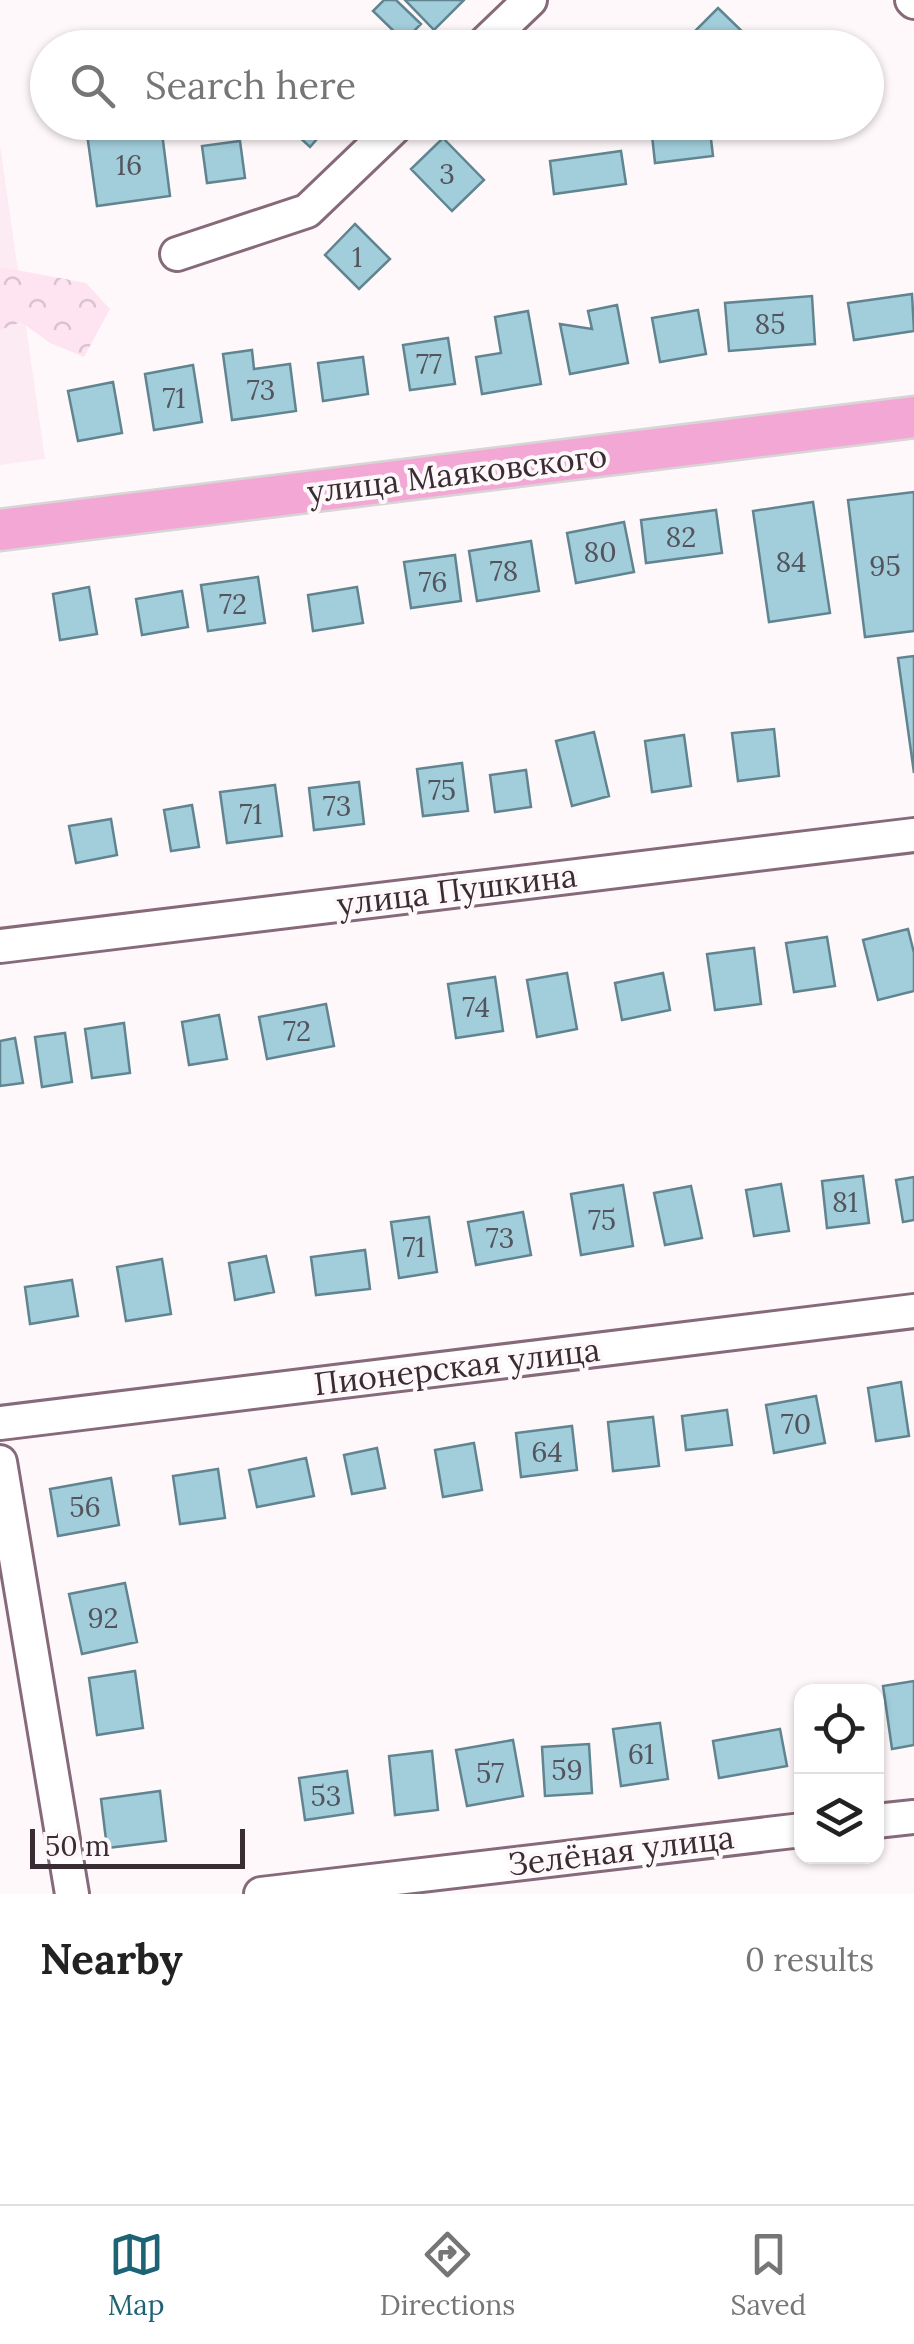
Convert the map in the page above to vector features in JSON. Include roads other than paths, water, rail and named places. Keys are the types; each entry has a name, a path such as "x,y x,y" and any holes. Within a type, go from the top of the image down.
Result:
{"main road":[{"name":"улица Маяковского","path":"0,530 914,417"}],"street":[{"path":"499,30 530,0"},
{"path":"178,254 307,211 381,140"},
{"name":"улица Пушкина","path":"0,946 914,835"},
{"name":"Пионерская улица","path":"0,1423 914,1311"},
{"path":"0,1462 72,1894"},
{"path":"884,1820 914,1817"},
{"name":"Зелёная улица","path":"261,1894 794,1831"}]}
